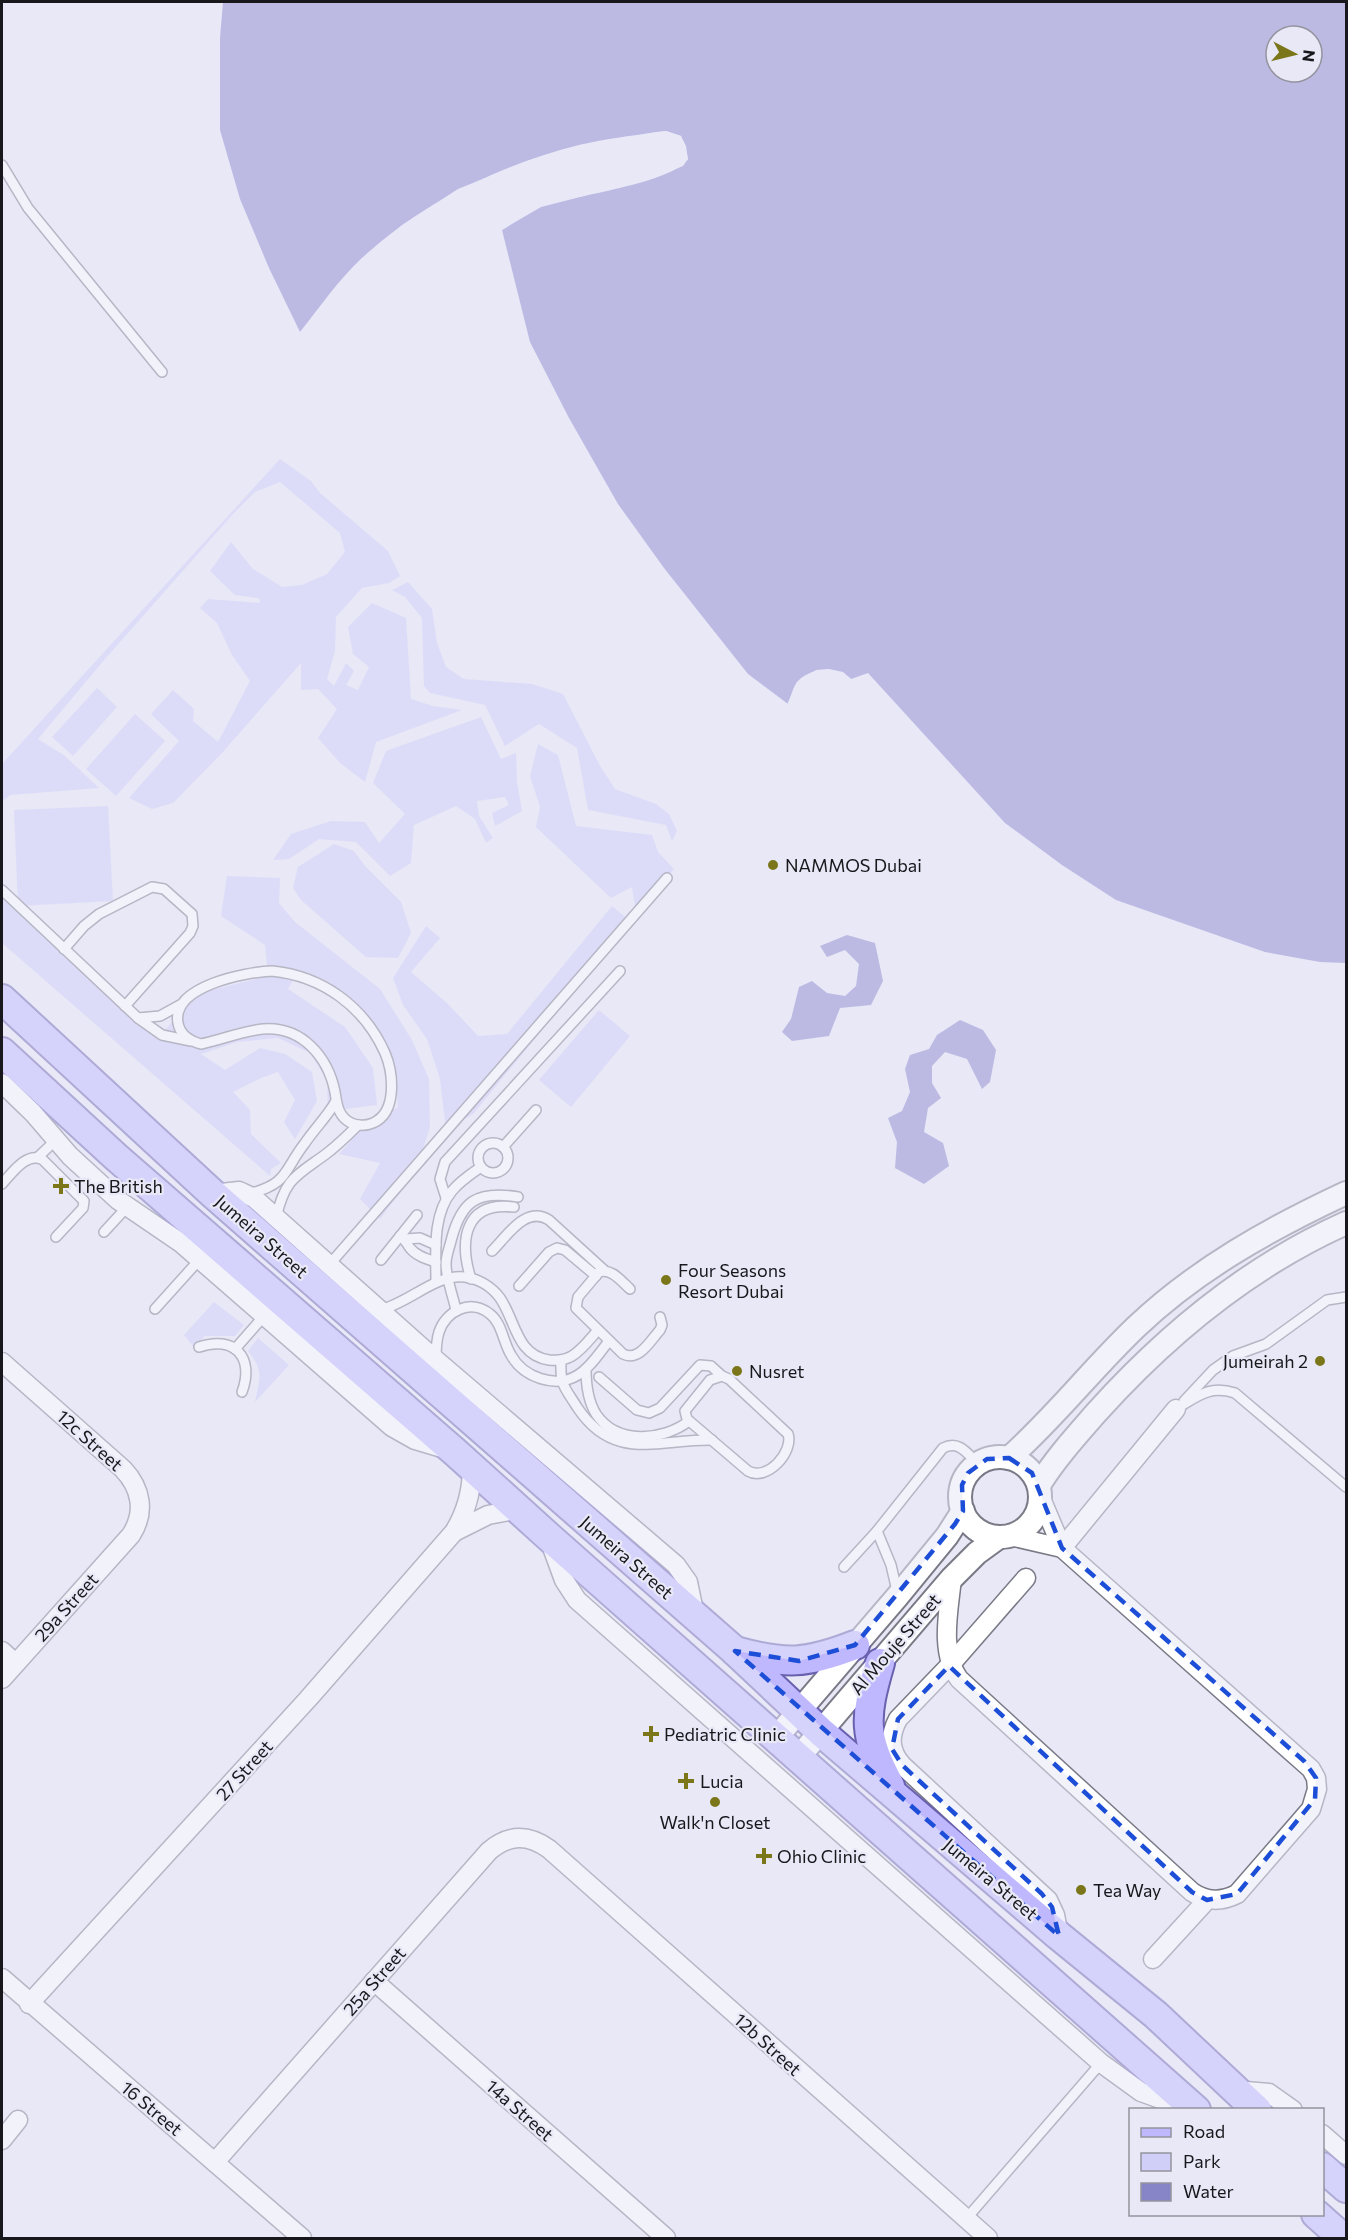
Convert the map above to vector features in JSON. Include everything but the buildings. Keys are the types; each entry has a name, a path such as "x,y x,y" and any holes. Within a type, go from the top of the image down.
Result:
{"main road":[{"name":"Jumeira Street","path":"2,999 213,1194 735,1651 798,1712 1059,1936 1156,2016 1256,2108"},
{"name":"Jumeira Street","path":"2,1052 116,1157 464,1459 549,1537 1195,2108"},
{"path":"735,1651 780,1661 799,1661 826,1656 855,1645"},
{"path":"880,1663 870,1697 867,1722 870,1741 877,1761 897,1798"},
{"path":"1324,2168 1347,2188"},
{"path":"1318,2216 1343,2238"}],"street":[{"path":"2,1083 19,1098 56,1140 92,1193 127,1207 167,1231 392,1427 415,1440 464,1459"},
{"path":"213,1194 238,1191 248,1194 436,1360 676,1565 687,1582 695,1616"},
{"path":"1009,1458 1038,1431 1111,1352 1165,1301 1243,1246 1294,1217 1347,1193"},
{"path":"1005,1536 1021,1531 1030,1523 1037,1514 1040,1502 1039,1488 1059,1456 1114,1392 1170,1338 1255,1274 1321,1234 1347,1223"},
{"name":"12c Street","path":"2,1362 133,1480 139,1494 140,1509 139,1519 130,1535"},
{"path":"1062,1548 1176,1409"},
{"path":"952,1578 947,1631 951,1664 958,1679 1192,1892 1207,1900 1228,1899 1237,1894 1311,1809 1315,1799 1316,1778 1304,1761 1062,1548 1032,1473 1022,1463 998,1457 978,1464 968,1473 962,1485 960,1498 963,1511 977,1530 987,1535 1005,1536 1062,1548"},
{"name":"27 Street","path":"29,2004 309,1699 454,1532 469,1498 464,1459"},
{"name":"27 Street","path":"454,1532 488,1515 519,1509"},
{"name":"Al Mouje Street","path":"776,1738 897,1597 947,1536 963,1511"},
{"name":"29a Street","path":"2,1679 8,1657 130,1535"},
{"name":"Al Mouje Street","path":"798,1758 952,1578 977,1553 1005,1536"},
{"path":"549,1537 564,1580 577,1600 1101,2063 1142,2092 1186,2108"},
{"path":"1026,1578 951,1664 898,1719 892,1730 892,1749 902,1766 1042,1894 1052,1907 1059,1936"},
{"name":"25a Street","path":"215,2162 489,1851 500,1842 525,1837 538,1841 549,1849"},
{"name":"12b Street","path":"549,1849 988,2238"},
{"path":"1153,1959 1207,1900"},
{"name":"16 Street","path":"2,1978 29,2004 302,2238"},
{"name":"14a Street","path":"374,1981 666,2238"},
{"path":"1234,2090 1269,2093 1292,2108"},
{"path":"2,2140 18,2120"},
{"path":"1324,2135 1347,2155"}],"lane":[{"path":"2,165 28,208 162,372"},
{"path":"329,1264 667,878"},
{"path":"64,949 84,926 99,914 152,887 164,889 192,914 193,926 190,933 125,1006"},
{"path":"2,890 138,1018 162,1035 201,1044 264,1029 284,1031 303,1039 318,1052 330,1074 336,1101 343,1117 358,1125 371,1124 378,1121 387,1108 391,1090 388,1062 373,1031 343,998 305,977 288,973 255,972 223,979 187,998 180,1005 160,1016 138,1018"},
{"path":"446,1198 440,1179 446,1162 620,971"},
{"path":"180,1005 177,1015 178,1025 191,1041"},
{"path":"276,1218 280,1202 297,1167 303,1144 324,1120 336,1101"},
{"path":"503,1147 536,1110"},
{"path":"248,1194 274,1185 297,1167 328,1153 358,1125"},
{"path":"2,1184 28,1158 38,1157 56,1140"},
{"path":"491,1143 503,1147 508,1158 503,1169 492,1173 482,1167 478,1161 481,1149 491,1143"},
{"path":"38,1157 92,1193 83,1208 56,1237"},
{"path":"436,1282 436,1245 441,1211 446,1198 461,1182 482,1167"},
{"path":"456,1310 447,1271 447,1257 453,1230 460,1213 474,1200 483,1196 492,1194 518,1197"},
{"path":"471,1279 465,1248 465,1238 471,1222 489,1208 502,1206 513,1208"},
{"path":"104,1232 127,1207"},
{"path":"381,1260 403,1238 417,1215"},
{"path":"492,1251 523,1220 539,1215 549,1220 600,1273"},
{"path":"403,1238 420,1238 436,1245"},
{"path":"403,1238 416,1254 436,1262"},
{"path":"519,1286 549,1251 556,1248 565,1250 600,1273 611,1272 630,1288"},
{"path":"155,1309 200,1259"},
{"path":"600,1273 578,1297 575,1304 578,1312 623,1354 635,1356 660,1330 662,1325 660,1317"},
{"path":"381,1310 406,1301 436,1282 464,1277 490,1288 500,1298 515,1332 525,1347 538,1357 561,1360 570,1357 598,1330"},
{"path":"1176,1409 1212,1370 1233,1356 1266,1344 1327,1300 1347,1297"},
{"path":"436,1360 438,1332 442,1323 456,1310 467,1306 489,1313 497,1322 508,1351 519,1366 534,1377 560,1381 571,1379 586,1369 609,1341"},
{"path":"235,1348 264,1316"},
{"path":"199,1347 219,1342 235,1348 245,1361 247,1369 242,1392"},
{"path":"561,1360 560,1381 590,1423 618,1441 644,1446 712,1440"},
{"path":"599,1377 637,1410 649,1413 660,1408 700,1365 711,1366 722,1376"},
{"path":"586,1369 587,1387 592,1405 597,1415 612,1428 630,1436 650,1437 670,1432 689,1421"},
{"path":"722,1376 729,1378 788,1434 789,1446 769,1471 756,1474 748,1471 689,1421 685,1415 687,1408 710,1380 722,1376"},
{"path":"1176,1409 1211,1390 1223,1389 1236,1393 1347,1487"},
{"path":"844,1567 877,1531 944,1448 950,1445 958,1446 978,1464"},
{"path":"877,1531 891,1565 897,1597"},
{"path":"966,2219 1101,2063"}],"highlighted area":[{"path":"1009,1458 1032,1473 1062,1548 1304,1761 1316,1778 1315,1799 1237,1894 1207,1900 1192,1892 949,1666 898,1719 892,1749 902,1765 1042,1894 1052,1907 1059,1936 735,1651 799,1661 855,1645 955,1524 963,1511 962,1485 968,1473 987,1459"}],"green space":[{"path":"280,459 311,481 320,493 388,551 400,576 389,583 362,588 336,617 335,651 327,679 334,686 346,663 354,671 346,685 358,690 369,667 353,654 348,627 372,603 406,618 411,699 433,706 462,710 376,742 365,782 340,763 318,738 337,709 318,689 301,690 301,663 222,753 173,803 152,809 129,798 179,741 151,714 173,690 194,709 193,721 218,742 250,681 232,655 217,623 200,608 208,599 260,603 259,598 235,595 210,571 231,542 253,569 282,587 302,585 327,574 345,552 340,533 280,482 255,492 233,514 38,739 65,756 99,788 10,795 2,802 2,764"},
{"path":"408,582 432,609 437,643 446,667 464,679 532,684 563,694 599,764 615,789 656,804 669,814 677,831 672,841 666,825 588,810 577,748 539,724 505,746 485,705 430,693 424,686 422,618 405,597 392,590"},
{"path":"97,688 117,707 73,756 52,737"},
{"path":"135,714 165,741 116,796 86,769"},
{"path":"481,717 501,759 516,753 517,782 522,811 495,826 492,813 509,805 505,797 477,801 479,816 493,838 486,843 475,819 456,806 414,825 411,863 390,876 356,842 319,839 289,859 273,860 291,834 331,821 365,822 379,843 405,814 373,783 386,751"},
{"path":"538,744 558,755 576,826 652,835 658,852 674,869 636,913 632,887 611,898 536,827 540,807 530,776"},
{"path":"108,806 113,901 18,906 14,810"},
{"path":"334,844 354,851 366,867 401,902 411,933 398,958 366,957 301,900 293,888 298,867"},
{"path":"227,876 280,878 279,903 295,922 380,989 412,1040 429,1079 430,1127 416,1171 380,1219 360,1199 380,1163 339,1154 359,1132 398,1107 395,1068 368,1024 322,990 293,980 288,989 345,1027 373,1068 377,1105 328,1111 327,1080 310,1053 278,1038 237,1042 201,1054 225,1070 260,1048 285,1054 312,1072 317,1101 295,1139 284,1122 295,1100 278,1072 233,1092 250,1110 251,1134 281,1163 271,1169 270,1176 2,943 2,892 158,1039 195,994 268,976 265,945 221,916"},
{"path":"612,906 631,922 473,1114 446,1130 440,1079 427,1039 403,1005 393,978 426,926 440,938 411,972 448,1004 478,1036 507,1034"},
{"path":"599,1010 630,1036 571,1107 539,1080"},
{"path":"214,1302 244,1325 235,1336 205,1336 194,1347 184,1335"},
{"path":"258,1338 289,1365 255,1402 259,1370 248,1351"}],"water":[{"path":"223,2 1346,2 1346,963 1320,962 1265,952 1116,900 1062,865 1005,823 868,673 851,679 832,670 810,673 796,683 788,704 748,674 664,568 618,504 569,418 530,342 502,230 543,206 643,182 678,168 688,159 681,136 666,131 579,145 520,163 464,188 411,220 362,258 300,332 269,268 240,199 220,130 220,38"},
{"path":"847,935 875,943 883,981 871,1005 840,1008 829,1036 792,1041 782,1032 791,1019 799,987 812,981 827,993 845,996 856,986 859,964 845,950 827,957 820,946"},
{"path":"960,1020 983,1030 996,1050 990,1082 982,1089 967,1059 945,1052 932,1066 932,1083 941,1098 928,1108 924,1132 943,1143 949,1166 924,1184 895,1168 897,1142 888,1118 902,1111 910,1092 905,1069 910,1055 929,1049 937,1035"}],"pier":[{"path":"666,131 681,136 686,146 688,159 683,166 654,178 541,207 500,231 500,227 540,204 654,175 681,163 685,158 683,147 678,138 666,134 581,148 531,163 459,192 404,228 363,261 303,334 299,335 361,259 402,225 458,189 530,160 580,145"},
{"path":"829,669 843,672 851,679 850,682 842,674 817,673 799,684 791,705 786,707 797,682 816,670"}],"place":[{"name":"NAMMOS Dubai","path":"773,865"},
{"name":"The British","path":"61,1186"},
{"name":"Four Seasons Resort Dubai","path":"666,1280"},
{"name":"Jumeirah 2","path":"1320,1361"},
{"name":"Nusret","path":"737,1371"},
{"name":"Pediatric Clinic","path":"651,1734"},
{"name":"Lucia","path":"686,1781"},
{"name":"Walk'n Closet","path":"715,1802"},
{"name":"Ohio Clinic","path":"764,1856"},
{"name":"Tea Way","path":"1081,1890"}]}
